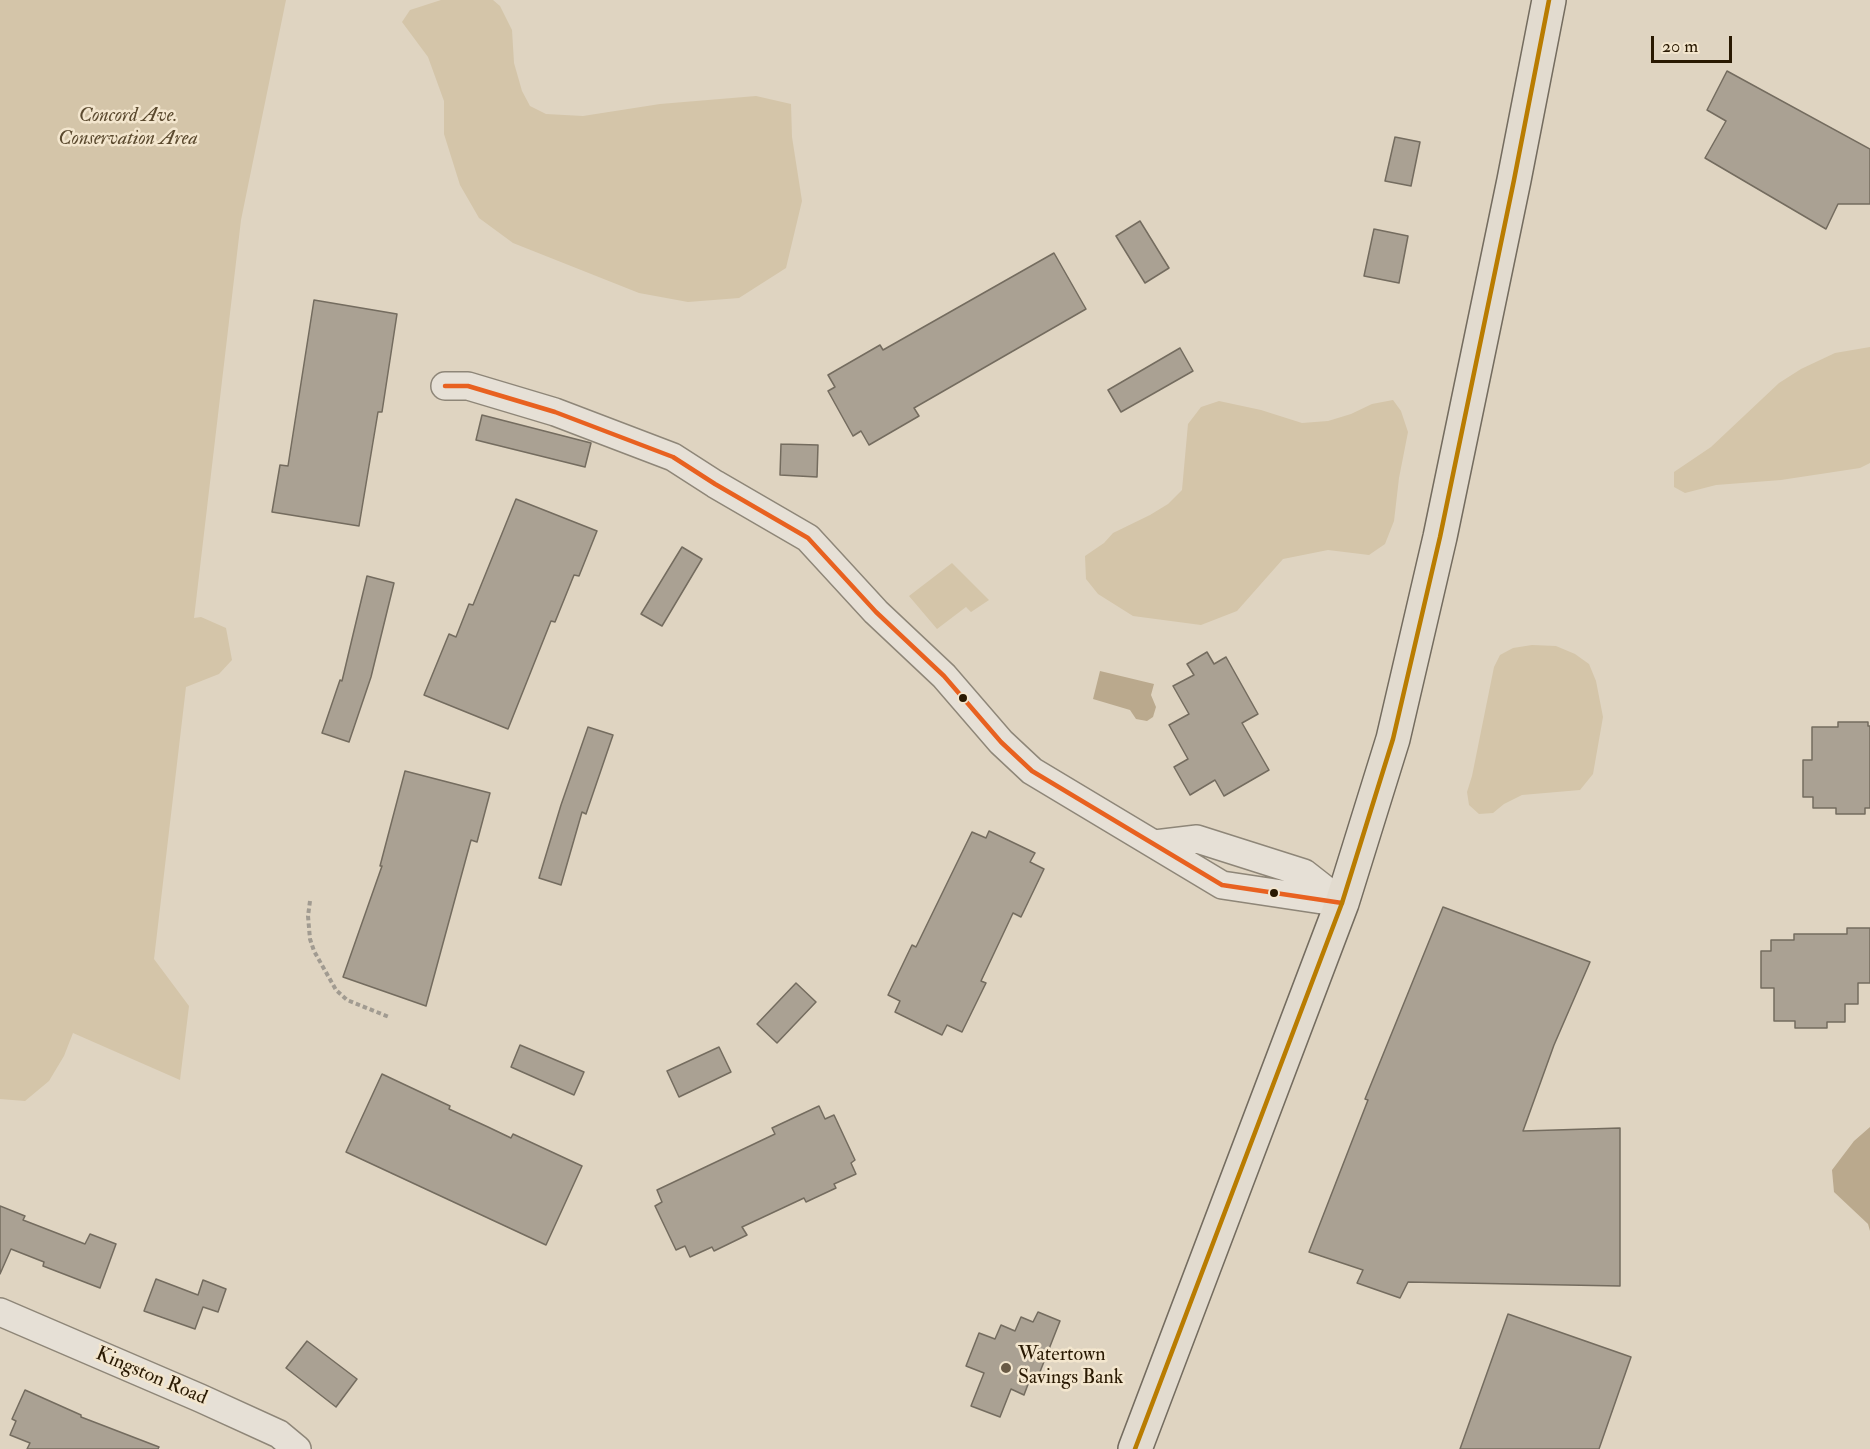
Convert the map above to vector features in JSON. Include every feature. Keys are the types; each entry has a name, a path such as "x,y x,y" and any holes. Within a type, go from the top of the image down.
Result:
{"main road":[{"path":"1135,1449 1342,903 1393,739 1437,547 1514,180 1549,0"}],"street":[{"path":"446,386 468,386 555,412 673,457 808,538 876,612 944,676 1001,742 1032,771 1222,885 1342,903"},
{"path":"1155,844 1197,839 1304,873 1342,903"},
{"name":"Kingston Road","path":"0,1312 249,1420 279,1434 297,1449"}],"path":[{"path":"310,901 308,916 310,939 314,951 336,990 347,1000 389,1017"}],"green space":[{"name":"Concord Ave. Conservation Area","path":"0,0 286,0 241,220 194,618 201,617 226,628 232,660 219,674 186,687 154,959 189,1006 180,1080 73,1033 64,1056 49,1081 25,1101 0,1099"},
{"path":"441,0 493,0 500,6 512,30 514,63 522,91 530,106 546,114 583,116 660,104 756,96 791,104 792,137 802,201 786,268 739,298 688,302 639,293 513,243 479,218 460,185 444,134 444,101 428,57 402,22 410,10"},
{"path":"1870,347 1870,463 1860,468 1781,480 1716,485 1685,493 1674,487 1674,472 1711,447 1779,383 1801,369 1835,353"},
{"path":"1393,400 1401,411 1408,432 1394,521 1385,544 1369,555 1328,550 1283,559 1237,611 1201,625 1133,616 1098,594 1086,579 1085,556 1104,543 1113,533 1168,504 1182,490 1188,424 1201,407 1219,401 1261,410 1302,423 1328,421 1372,404"},
{"path":"952,563 989,600 971,612 966,607 937,629 909,596"},
{"path":"1532,645 1556,646 1575,654 1589,664 1596,681 1603,717 1593,774 1580,790 1522,795 1504,804 1493,813 1479,814 1469,805 1467,792 1494,667 1500,655 1513,648"}],"shaded area":[{"path":"1100,671 1154,684 1151,695 1156,707 1153,717 1147,721 1136,719 1130,710 1093,699"},
{"path":"1870,1127 1870,1231 1868,1224 1834,1192 1832,1170 1854,1141"}],"building":[{"path":"1727,71 1870,149 1870,204 1838,204 1826,229 1705,158 1726,121 1707,110"},
{"path":"1395,137 1420,142 1411,186 1385,181"},
{"path":"1140,221 1169,268 1145,283 1116,236"},
{"path":"1374,229 1408,236 1399,283 1364,276"},
{"path":"1054,253 1086,309 914,408 919,416 869,445 861,431 853,436 828,391 835,387 828,375 880,345 883,350"},
{"path":"314,300 397,314 382,412 378,412 359,526 272,512 280,465 288,466"},
{"path":"1180,348 1193,371 1121,412 1108,390"},
{"path":"482,415 591,443 585,467 476,440"},
{"path":"781,444 818,445 817,477 780,475"},
{"path":"516,499 597,531 579,576 574,575 555,622 551,621 508,729 424,695 449,634 456,637 469,604 473,605"},
{"path":"682,547 702,559 662,626 641,614"},
{"path":"367,576 394,583 371,677 349,742 322,733 340,680 342,681"},
{"path":"1207,652 1214,664 1226,657 1258,714 1242,723 1269,770 1224,796 1215,780 1190,795 1174,767 1188,759 1169,725 1189,714 1173,686 1194,675 1187,664"},
{"path":"1838,722 1868,722 1870,726 1870,808 1865,808 1865,814 1836,814 1836,808 1813,808 1813,797 1803,797 1803,760 1812,760 1812,727 1838,727"},
{"path":"588,727 613,735 586,814 582,812 561,885 539,878"},
{"path":"405,771 490,793 477,842 471,840 426,1006 343,977 382,866 380,866"},
{"path":"989,831 1035,853 1030,862 1044,869 1021,917 1013,913 981,981 986,983 962,1032 947,1025 942,1035 895,1012 900,1001 888,995 912,945 916,947 972,832 986,838"},
{"path":"1443,907 1590,962 1554,1045 1523,1131 1620,1128 1620,1286 1408,1282 1400,1298 1357,1283 1363,1270 1309,1252 1368,1100 1365,1099"},
{"path":"1847,928 1870,928 1870,983 1858,983 1858,1004 1845,1004 1845,1022 1827,1022 1827,1028 1795,1028 1795,1021 1774,1021 1774,988 1761,988 1761,951 1771,951 1771,940 1794,940 1794,934 1847,934"},
{"path":"796,983 816,1002 777,1043 757,1024"},
{"path":"520,1045 584,1072 574,1095 511,1067"},
{"path":"719,1047 731,1072 679,1097 667,1071"},
{"path":"382,1074 511,1138 513,1134 582,1166 546,1245 346,1152"},
{"path":"819,1106 825,1119 834,1115 855,1160 851,1163 856,1174 834,1184 836,1188 806,1202 804,1198 742,1227 747,1235 714,1251 712,1247 690,1257 685,1246 676,1250 655,1206 662,1202 657,1190 775,1134 772,1128"},
{"path":"0,1206 25,1216 23,1220 85,1244 90,1234 116,1244 100,1288 43,1266 44,1262 11,1249 0,1274"},
{"path":"156,1279 198,1295 203,1280 226,1289 218,1312 203,1307 195,1329 144,1311"},
{"path":"1038,1312 1060,1321 1036,1382 1030,1379 1024,1395 1011,1389 1000,1417 971,1406 984,1373 966,1366 979,1333 995,1339 1001,1325 1015,1331 1021,1317 1033,1322"},
{"path":"1508,1314 1631,1357 1599,1449 1460,1449"},
{"path":"307,1341 357,1379 336,1407 286,1368"},
{"path":"25,1390 81,1415 81,1417 159,1447 158,1449 27,1449 30,1443 10,1435 16,1421 12,1419"}],"transit line":[{"path":"1135,1449 1342,903 1393,739 1440,537 1549,0"},
{"path":"445,386 468,386 555,412 673,457 808,538 876,612 944,676 1001,742 1032,771 1222,885 1342,903"}],"place":[{"name":"Watertown Savings Bank","path":"1006,1368"}]}
